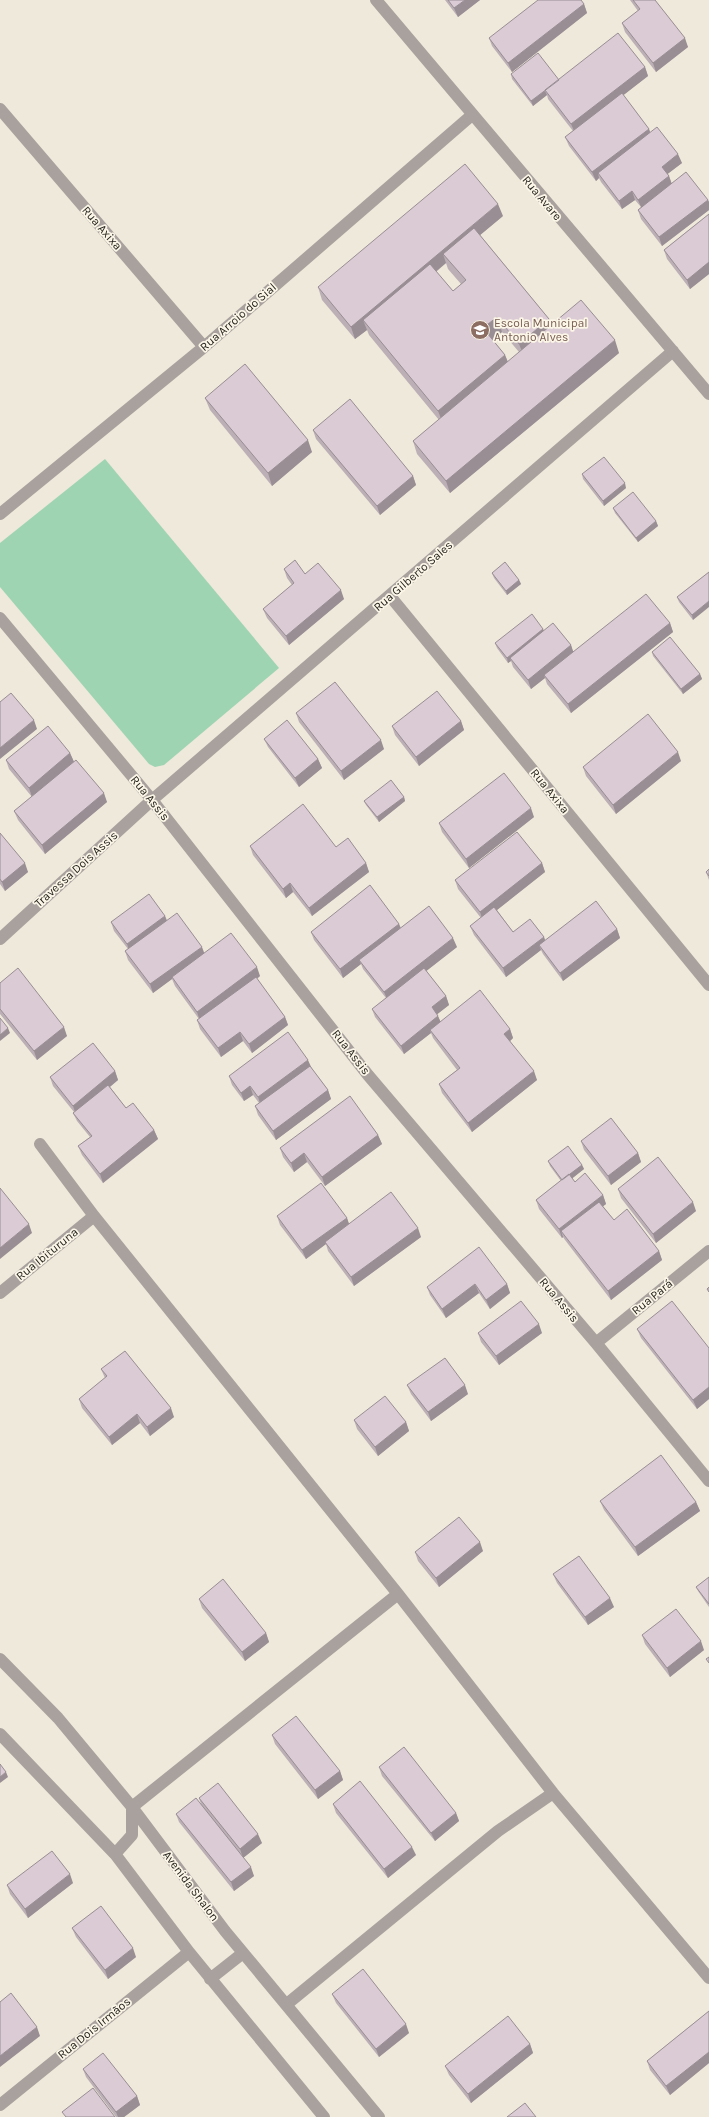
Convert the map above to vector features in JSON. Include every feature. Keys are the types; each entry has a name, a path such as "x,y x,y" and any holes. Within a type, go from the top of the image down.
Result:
{"street":[{"name":"Rua Avare","path":"376,0 709,394"},
{"name":"Rua Axixa","path":"0,109 204,347"},
{"name":"Rua Arroio do Sial","path":"0,514 204,347 472,115"},
{"name":"Rua Gilberto Sales","path":"152,800 673,351"},
{"name":"Rua Axixa","path":"390,596 709,985"},
{"name":"Rua Assis","path":"0,618 152,800 368,1075 596,1343 709,1481"},
{"name":"Travessa Dois Assis","path":"0,939 152,800"},
{"path":"40,1144 94,1216 398,1594 553,1793 709,1978"},
{"name":"Rua Ibituruna","path":"0,1293 94,1216"},
{"name":"Rua Pará","path":"596,1343 709,1251"},
{"path":"115,1854 132,1834 132,1807 398,1594"},
{"name":"Avenida Shalon","path":"0,1658 58,1718 132,1807 243,1953 287,2004 379,2117"},
{"path":"0,1734 115,1854 210,1979 324,2117"},
{"path":"287,2004 498,1831 553,1793"},
{"name":"Rua Dois Irmãos","path":"0,2105 189,1952"},
{"path":"210,1979 243,1953"}],"green space":[{"path":"105,459 279,668 164,765 155,767 149,764 0,587 0,543"}],"building":[{"path":"448,0 465,0 454,8"},
{"path":"538,0 581,0 584,4 508,63 489,38"},
{"path":"633,0 655,0 685,38 653,63 622,23 640,9"},
{"path":"618,33 645,67 571,124 545,90"},
{"path":"538,53 559,80 531,101 511,74"},
{"path":"622,93 649,129 592,172 565,137"},
{"path":"657,127 678,154 662,167 669,176 638,200 632,191 619,201 598,173"},
{"path":"465,164 498,204 351,327 318,287"},
{"path":"686,172 708,200 659,237 638,210"},
{"path":"709,214 709,262 687,280 664,250"},
{"path":"474,228 549,319 519,344 497,317 483,328 505,355 438,411 363,320 430,264 453,291 466,280 443,254"},
{"path":"581,300 615,340 446,481 413,441"},
{"path":"245,364 308,440 268,473 205,398"},
{"path":"350,399 413,476 377,506 313,430"},
{"path":"604,457 625,483 603,501 582,474"},
{"path":"633,492 656,521 636,538 613,508"},
{"path":"295,560 305,574 318,563 341,590 286,636 263,609 294,583 284,569"},
{"path":"505,562 519,580 506,591 492,573"},
{"path":"709,572 709,601 692,615 677,597"},
{"path":"646,594 670,623 568,704 544,675"},
{"path":"532,614 543,629 507,658 495,643"},
{"path":"553,623 571,645 528,680 510,658"},
{"path":"670,637 700,674 681,689 652,652"},
{"path":"335,682 381,740 341,771 296,713"},
{"path":"437,691 461,721 416,757 392,726"},
{"path":"11,693 34,720 0,748 0,702"},
{"path":"648,714 678,752 613,805 583,767"},
{"path":"287,720 318,759 295,778 264,739"},
{"path":"48,726 70,753 29,788 6,760"},
{"path":"76,760 104,793 42,845 14,811"},
{"path":"504,773 531,808 466,859 439,823"},
{"path":"391,780 404,797 377,817 364,801"},
{"path":"303,804 336,847 348,838 366,863 309,908 290,883 283,889 250,846"},
{"path":"517,832 542,863 480,912 455,880"},
{"path":"0,833 25,863 2,882 0,879"},
{"path":"709,869 709,876 706,872"},
{"path":"370,885 399,924 340,969 311,932"},
{"path":"149,894 165,916 127,944 111,922"},
{"path":"596,901 617,929 560,973 539,945"},
{"path":"429,906 453,938 384,992 359,960"},
{"path":"494,907 513,932 530,919 544,937 503,968 470,926"},
{"path":"177,913 202,947 150,984 125,951"},
{"path":"231,933 257,967 197,1012 172,977"},
{"path":"18,968 64,1027 34,1051 0,1009 0,983"},
{"path":"424,968 446,996 432,1007 438,1016 401,1046 372,1009"},
{"path":"256,977 285,1017 249,1044 240,1032 218,1048 197,1020"},
{"path":"480,990 510,1029 504,1034 534,1071 468,1123 439,1084 460,1068 430,1030"},
{"path":"0,1018 8,1028 0,1035"},
{"path":"288,1032 308,1060 258,1097 250,1086 241,1093 229,1076"},
{"path":"93,1043 115,1071 73,1106 50,1077"},
{"path":"310,1066 328,1090 273,1131 255,1106"},
{"path":"108,1085 126,1108 133,1103 154,1130 100,1174 78,1146 92,1136 73,1113"},
{"path":"350,1096 378,1135 322,1177 304,1153 291,1163 280,1148"},
{"path":"611,1118 638,1153 608,1176 581,1141"},
{"path":"568,1146 582,1165 562,1180 548,1161"},
{"path":"658,1157 693,1202 653,1234 618,1189"},
{"path":"585,1173 603,1195 559,1229 536,1200 569,1174 575,1182"},
{"path":"321,1183 347,1218 302,1250 277,1216"},
{"path":"0,1188 29,1224 0,1248"},
{"path":"391,1192 418,1228 351,1277 325,1242"},
{"path":"599,1202 614,1220 627,1209 659,1251 608,1291 561,1231"},
{"path":"479,1247 507,1284 486,1300 475,1284 442,1309 427,1287"},
{"path":"521,1301 539,1324 496,1356 478,1333"},
{"path":"672,1301 709,1348 709,1387 693,1400 637,1329"},
{"path":"125,1351 171,1408 147,1427 137,1414 109,1437 79,1399 107,1376 101,1369"},
{"path":"445,1358 465,1385 428,1412 407,1385"},
{"path":"385,1396 406,1422 375,1447 354,1420"},
{"path":"661,1455 696,1502 635,1547 600,1501"},
{"path":"459,1517 480,1542 436,1578 415,1552"},
{"path":"579,1556 610,1598 585,1617 553,1574"},
{"path":"709,1577 709,1604 696,1587"},
{"path":"223,1579 266,1633 242,1652 199,1599"},
{"path":"676,1609 701,1641 667,1668 642,1635"},
{"path":"296,1716 340,1771 315,1790 272,1735"},
{"path":"404,1747 456,1813 431,1833 379,1767"},
{"path":"0,1764 6,1772 0,1777"},
{"path":"360,1781 412,1847 384,1869 333,1804"},
{"path":"218,1783 258,1834 240,1849 199,1798"},
{"path":"196,1798 251,1867 231,1882 176,1814"},
{"path":"52,1851 70,1874 25,1909 7,1885"},
{"path":"101,1906 133,1948 105,1970 72,1928"},
{"path":"363,1969 406,2024 376,2049 332,1994"},
{"path":"11,1993 37,2027 0,2056 0,2002"},
{"path":"709,2011 709,2052 666,2086 647,2061"},
{"path":"508,2016 530,2044 468,2094 445,2066"},
{"path":"103,2053 137,2096 116,2112 83,2069"},
{"path":"93,2088 115,2117 66,2117 62,2112"},
{"path":"525,2103 536,2117 507,2117"}],"place":[{"name":"Escola Municipal Antonio Alves","path":"480,330"}]}
